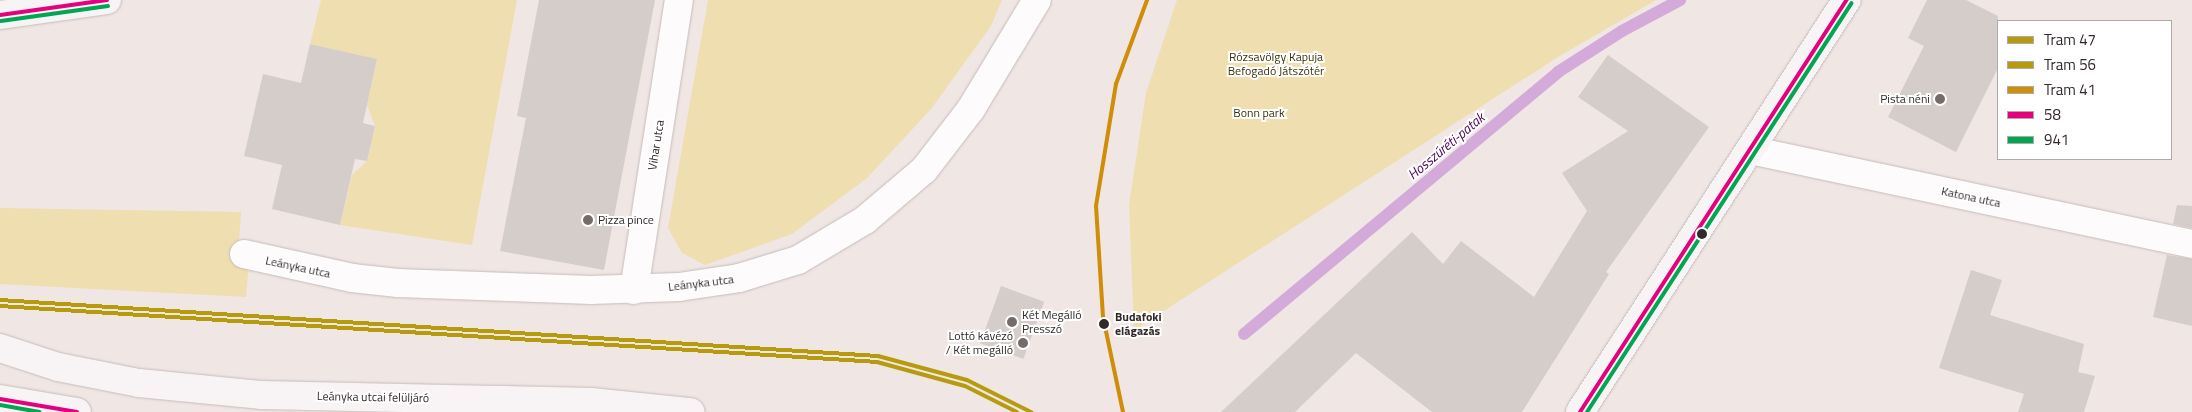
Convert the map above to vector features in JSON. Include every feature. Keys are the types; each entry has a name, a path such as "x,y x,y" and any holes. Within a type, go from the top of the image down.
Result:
{"main road":[{"path":"0,15 108,0"},
{"path":"1580,412 1847,0"},
{"path":"0,348 58,367"},
{"path":"0,362 58,367"},
{"name":"Leányka utcai felüljáró","path":"58,367 139,384 262,395 591,402 690,412"},
{"path":"0,399 77,412"}],"street":[{"name":"Vihar utca","path":"634,290 678,0"},
{"name":"Leányka utca","path":"244,254 352,278 398,283 634,290 739,278 798,260 865,220 924,170 970,109 1038,0"},
{"name":"Katona utca","path":"1750,150 2192,244"}],"green space":[{"path":"321,0 517,0 472,245 340,225 352,175 367,161 375,126 367,105 377,59 310,44"},
{"path":"708,0 1002,0 991,26 931,109 867,178 792,234 705,265 682,253 668,228"},
{"name":"Bonn park","path":"1177,0 1656,0 1558,57 1134,330 1129,205 1146,93"},
{"path":"0,208 241,212 238,257 249,262 246,297 0,284"}],"building":[{"path":"539,0 655,0 604,270 500,251 526,118 517,116"},
{"path":"1927,0 1966,0 1998,16 1997,70 1956,152 1888,117 1924,46 1908,38"},
{"path":"310,44 377,59 363,123 375,126 367,161 355,159 340,225 272,209 282,165 244,156 263,74 301,83"},
{"path":"1608,55 1709,127 1606,272 1609,274 1522,412 1432,412 1356,353 1295,412 1221,412 1412,232 1443,264 1461,241 1534,297 1587,211 1562,173 1628,131 1578,97"},
{"path":"2177,205 2192,206 2192,228 2173,224"},
{"path":"2167,255 2192,259 2192,326 2153,317"},
{"path":"1971,270 2002,280 1990,315 2084,344 2078,372 2095,376 2084,412 2018,412 2024,394 1939,368"},
{"name":"Két Megálló Presszó","path":"1001,286 1044,302 1023,359 980,343"}],"waterway":[{"name":"Hosszúréti-patak","path":"1244,334 1558,72 1622,31 1680,0"}],"tram line":[{"name":"41","path":"1123,412 1103,317 1096,206 1116,84 1147,0"},
{"name":"47","path":"0,300 878,356 967,380 1031,412"},
{"name":"56","path":"0,306 877,362 965,386 1017,412"}],"transit line":[{"name":"58","path":"0,15 107,0"},
{"name":"58","path":"1580,412 1847,0"},
{"name":"941","path":"1587,412 1852,3"},
{"name":"941","path":"1,21 108,6"},
{"name":"58","path":"0,399 77,412"},
{"name":"941","path":"0,405 39,412"}],"place":[{"name":"Pista néni","path":"1940,99"},
{"name":"Pizza pince","path":"588,220"},
{"name":"Két Megálló Presszó","path":"1012,322"},
{"name":"Budafoki elágazás","path":"1104,324"},
{"name":"Lottó kávézó / Két megálló","path":"1023,343"}],"park label":[{"name":"Rózsavölgy Kapuja Befogadó Játszótér","path":"1276,64"}]}
